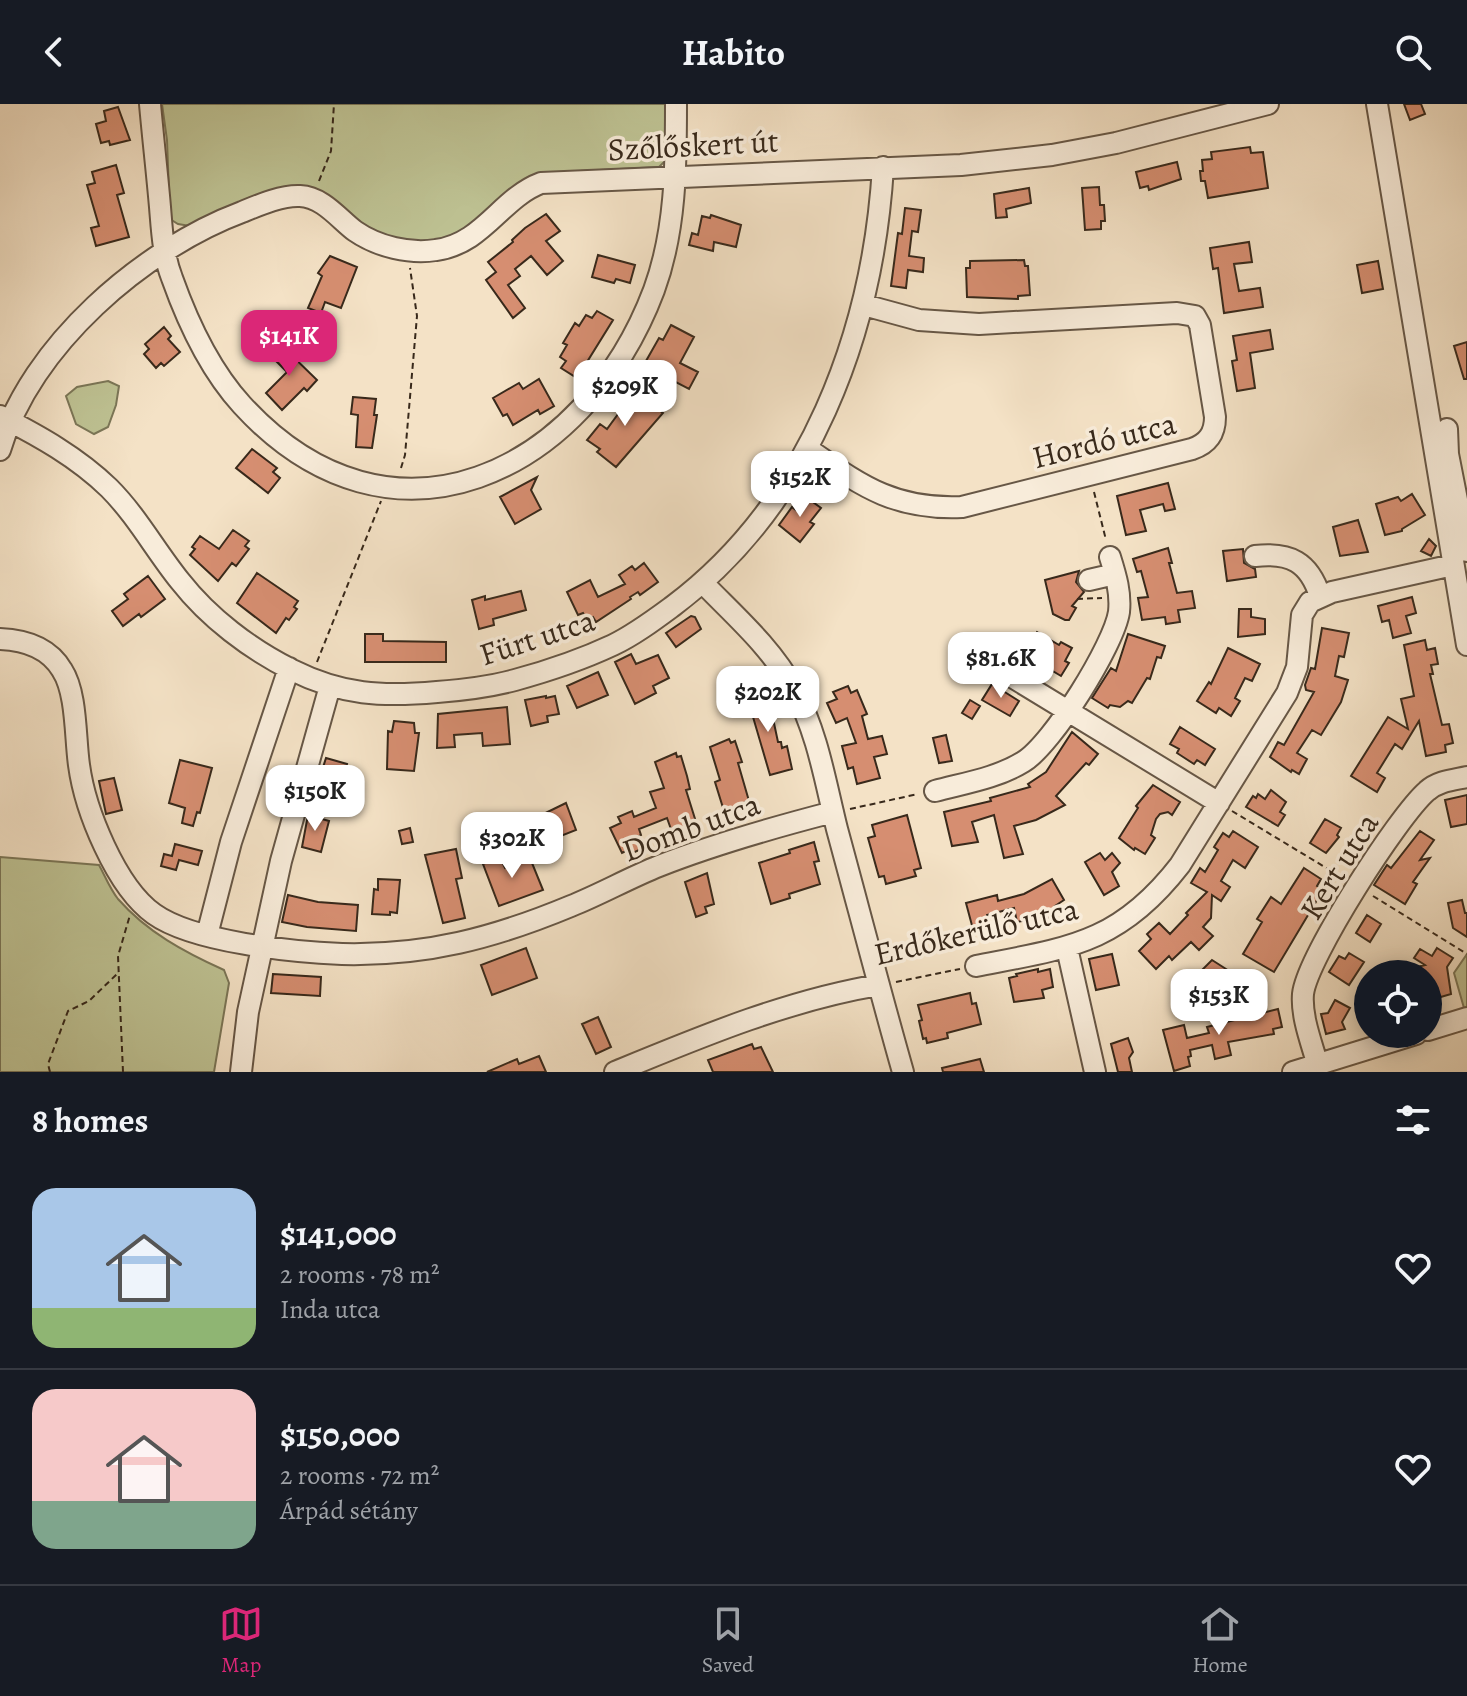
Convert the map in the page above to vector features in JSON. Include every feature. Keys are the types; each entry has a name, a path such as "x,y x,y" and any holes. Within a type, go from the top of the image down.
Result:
{"street":[{"path":"150,104 164,249 170,275 189,321 220,379 260,424 300,454 345,476 390,487 424,488 458,482 502,468 541,446 567,425 621,357 654,289 670,226 676,176 676,104"},
{"name":"Szőlőskert út","path":"299,196 319,202 373,242 403,249 438,250 459,244 490,223 522,190 541,183 961,165 1052,155 1116,143 1231,108 1268,104"},
{"path":"1377,104 1460,558"},
{"name":"Fürt utca","path":"5,419 35,434 87,469 130,511 180,581 208,610 233,633 289,668 356,693 393,696 488,688 559,668 615,644 703,583 742,542 808,449 840,379 864,305 881,200 883,167"},
{"path":"0,450 5,419 66,337 115,287 164,249 221,220 263,204 299,196"},
{"name":"Hordó utca","path":"808,449 872,491 912,504 940,508 962,507 1192,449 1210,438 1215,417 1200,325 1195,316 1177,313 979,324 919,320 864,305"},
{"path":"1447,429 1467,645"},
{"path":"1255,556 1280,555 1294,559 1314,579 1320,596 1460,558"},
{"path":"935,791 1000,774 1027,760 1068,711 1110,641 1117,620 1119,598 1113,566 1089,580"},
{"path":"703,583 774,656 794,688 818,746 903,1072"},
{"name":"Erdőkerülő utca","path":"976,966 1067,948 1126,921 1147,903 1180,865 1287,693 1297,667 1304,610 1320,596"},
{"name":"Domb utca","path":"0,639 44,651 63,671 70,689 80,770 91,810 113,861 137,898 155,915 207,935 262,947 356,953 437,948 471,942 571,906 695,852 833,812"},
{"path":"207,935 235,829 289,668"},
{"path":"999,669 1219,803"},
{"path":"241,1072 248,1012 321,682"},
{"name":"Kert utca","path":"1318,1066 1303,998 1313,965 1357,887 1425,792 1442,782 1467,777"},
{"path":"1067,948 1095,1072"},
{"name":"Erdőkerülő utca","path":"615,1072 731,1026 851,989 879,985"},
{"path":"1442,1026 1467,1018"},
{"path":"1293,1072 1373,1048"}],"path":[{"path":"299,196 318,182 325,170 331,151 334,104"},
{"path":"321,682 390,487 405,455 417,316 410,269 403,249"},
{"path":"1090,475 1113,566"},
{"path":"1077,599 1119,598"},
{"path":"833,812 935,791"},
{"path":"123,1072 118,956 125,926 137,898"},
{"name":"Erdőkerülő utca","path":"879,985 976,966"},
{"path":"50,1072 48,1064 68,1011 89,1001 119,972"}],"green space":[{"path":"162,104 670,104 666,160 659,167 540,173 526,179 463,235 420,245 373,232 316,191 190,226 178,224 170,219 167,140"},
{"path":"108,381 119,386 116,405 108,427 94,434 76,424 66,396 77,387"},
{"path":"0,857 99,865 110,887 129,911 181,948 224,970 229,983 214,1072 0,1072"},
{"path":"1467,954 1467,1007 1464,1008 1454,973"}],"building":[{"path":"1404,104 1421,104 1425,114 1410,120"},
{"path":"118,107 130,140 110,145 109,141 101,143 96,124 106,121 104,111"},
{"path":"1250,147 1251,153 1263,152 1268,188 1208,198 1205,181 1201,181 1202,160 1212,159 1211,152"},
{"path":"1177,162 1181,179 1149,190 1148,186 1140,188 1136,172"},
{"path":"116,165 124,193 117,195 129,237 96,246 91,228 99,226 87,185 95,183 92,172"},
{"path":"1099,187 1105,221 1101,221 1101,229 1085,230 1082,188"},
{"path":"1029,188 1031,203 1006,209 1007,217 996,218 994,194"},
{"path":"905,208 921,210 918,232 912,231 909,256 924,258 923,272 908,270 906,288 891,286 898,233 902,234"},
{"path":"546,214 560,231 546,241 563,261 547,275 531,256 515,269 520,276 508,285 525,308 513,318 486,280 496,272 488,262 525,228"},
{"path":"711,215 741,225 736,247 714,242 713,251 689,245 692,233 698,235 702,216 710,218"},
{"path":"1249,242 1252,262 1234,264 1239,291 1260,288 1263,307 1224,313 1218,268 1213,269 1210,248"},
{"path":"598,255 635,265 630,283 616,279 614,283 592,277"},
{"path":"330,256 357,267 341,308 325,302 321,313 308,308 322,276 318,273"},
{"path":"1024,260 1025,266 1028,266 1030,295 1018,296 1018,299 967,297 966,268 970,268 970,261"},
{"path":"1378,261 1383,289 1362,293 1357,265"},
{"path":"597,311 613,320 577,378 561,368 566,361 560,357 567,345 563,343 575,323 579,326 586,315 592,318"},
{"path":"671,325 694,337 680,363 698,372 689,389 672,380 669,385 645,372 649,365 646,361 659,338 663,340"},
{"path":"164,327 171,336 168,339 180,352 164,366 161,363 156,368 144,354 149,349 145,344"},
{"path":"1270,330 1273,349 1250,353 1255,388 1237,391 1232,361 1237,360 1233,336"},
{"path":"1467,342 1467,379 1464,379 1454,346"},
{"path":"279,343 317,380 282,410 266,393 287,372 269,354"},
{"path":"539,379 554,406 540,414 538,410 513,425 507,414 503,416 493,398 519,383 523,389"},
{"path":"628,388 663,413 616,467 587,440 600,424 607,429 621,410 615,405"},
{"path":"353,397 376,399 372,448 356,447 358,415 351,414"},
{"path":"252,449 277,468 273,472 280,478 268,493 236,468"},
{"path":"537,477 531,490 541,509 515,524 500,497"},
{"path":"1168,483 1175,509 1165,511 1163,504 1140,510 1146,531 1126,535 1117,496"},
{"path":"1412,494 1425,515 1402,531 1385,535 1376,504 1398,497 1401,501"},
{"path":"806,497 821,508 810,522 814,524 800,542 779,525 792,507 796,510"},
{"path":"1358,520 1368,552 1340,556 1333,527"},
{"path":"233,530 249,541 245,546 249,549 236,566 232,563 218,581 190,555 195,549 192,547 200,536 219,549"},
{"path":"1429,539 1436,546 1431,556 1421,551"},
{"path":"1168,548 1177,593 1192,591 1195,608 1178,610 1180,622 1166,624 1165,617 1142,620 1138,598 1148,597 1141,571 1137,572 1133,559"},
{"path":"1243,549 1244,563 1255,569 1256,577 1227,581 1223,551"},
{"path":"644,563 658,582 640,595 638,592 630,597 596,622 593,617 587,620 583,613 578,615 567,592 590,580 598,597 625,584 619,575 632,566 635,570"},
{"path":"1079,571 1076,582 1084,592 1072,606 1076,608 1069,620 1065,620 1053,614 1045,580"},
{"path":"257,573 298,601 294,607 297,609 276,633 237,603"},
{"path":"148,576 165,599 123,626 112,611 128,599 124,594"},
{"path":"521,591 526,610 493,619 494,625 479,629 472,600"},
{"path":"1412,597 1416,613 1406,616 1411,633 1393,638 1389,620 1382,622 1378,606"},
{"path":"1239,609 1251,609 1251,617 1265,619 1265,634 1238,637"},
{"path":"691,616 695,617 701,629 676,647 666,633"},
{"path":"1322,628 1349,633 1344,657 1339,656 1335,676 1348,680 1341,702 1321,735 1312,730 1297,753 1307,759 1299,774 1270,757 1278,742 1284,745 1314,692 1306,690 1305,685 1311,668 1315,669"},
{"path":"1037,632 1059,645 1061,642 1072,648 1065,661 1069,663 1061,676 1023,653 1031,636"},
{"path":"365,634 383,634 383,641 446,642 446,662 365,662"},
{"path":"1128,634 1165,646 1161,658 1157,657 1150,679 1147,678 1132,703 1128,701 1120,707 1110,705 1108,708 1092,698 1111,668 1116,671"},
{"path":"1425,640 1427,650 1435,648 1438,664 1431,665 1433,674 1430,674 1442,725 1449,724 1453,743 1445,745 1446,752 1426,756 1419,721 1402,749 1395,744 1377,773 1385,778 1377,792 1351,776 1388,717 1408,729 1401,699 1414,696 1404,645"},
{"path":"1228,648 1260,664 1252,681 1245,678 1235,698 1240,701 1231,716 1219,708 1216,713 1197,701 1209,682 1211,684"},
{"path":"631,654 636,664 658,655 669,678 653,686 656,693 635,704 615,662"},
{"path":"598,672 608,695 577,708 567,686"},
{"path":"992,684 1019,701 1010,716 982,700"},
{"path":"848,686 851,693 857,690 867,714 862,716 868,739 882,736 887,754 874,757 880,778 857,784 853,767 848,769 842,746 856,743 847,718 836,723 827,703 837,699 833,692"},
{"path":"760,689 762,697 768,695 778,742 781,742 782,748 787,746 792,769 770,775 746,693"},
{"path":"555,696 559,714 547,716 548,722 531,726 525,700"},
{"path":"970,700 980,706 972,719 962,713"},
{"path":"507,707 510,744 483,746 482,733 454,735 455,747 437,748 438,714"},
{"path":"394,721 414,723 415,733 419,733 414,771 387,769 388,731 392,732"},
{"path":"1180,727 1215,749 1205,765 1197,760 1194,764 1177,753 1179,749 1170,744"},
{"path":"1072,732 1098,754 1056,796 1065,805 1036,820 1014,826 1023,854 1004,858 994,815 972,822 978,842 952,846 944,812 991,801 990,798 1030,787 1028,784 1046,772"},
{"path":"946,735 952,761 939,763 933,738"},
{"path":"729,739 731,743 735,741 742,762 738,763 749,801 745,802 746,806 724,811 715,782 720,780 710,747"},
{"path":"676,753 677,757 681,756 687,776 690,789 686,790 696,822 692,823 693,827 679,832 672,832 667,818 639,829 644,848 630,854 628,850 622,853 610,828 621,823 618,817 632,811 634,817 656,808 650,792 664,788 655,762"},
{"path":"326,758 347,764 341,786 319,780"},
{"path":"180,760 212,768 200,813 197,812 193,826 182,823 185,808 169,803"},
{"path":"114,778 122,810 106,814 99,781"},
{"path":"1153,785 1180,802 1172,815 1168,812 1160,814 1156,819 1151,835 1155,838 1145,854 1119,838 1138,808 1136,806"},
{"path":"1271,790 1286,802 1280,812 1285,815 1278,826 1246,807 1253,796 1256,798 1258,794 1265,799"},
{"path":"1467,795 1467,824 1451,827 1445,800"},
{"path":"566,803 576,830 538,845 529,821"},
{"path":"308,815 329,821 321,852 302,847"},
{"path":"907,815 921,868 914,870 916,876 886,884 884,876 879,877 868,838 875,836 872,825"},
{"path":"1325,819 1341,828 1339,837 1326,853 1310,843"},
{"path":"410,828 413,842 402,844 399,831"},
{"path":"1233,831 1258,847 1245,868 1233,860 1221,881 1230,887 1221,901 1212,895 1211,918 1203,927 1213,936 1199,950 1191,942 1172,960 1169,956 1156,969 1139,951 1151,939 1147,934 1159,923 1170,934 1188,915 1186,913 1207,892 1191,883 1200,868 1205,872 1218,850 1214,847 1223,833 1229,837"},
{"path":"1420,831 1434,840 1420,860 1430,858 1413,882 1417,884 1405,904 1374,885 1387,865 1391,868"},
{"path":"814,842 819,861 814,862 820,884 789,894 790,898 771,904 759,863"},
{"path":"175,844 202,851 198,865 179,860 176,870 161,866 164,854 172,856"},
{"path":"456,849 462,878 456,879 465,918 443,923 425,855"},
{"path":"1100,853 1105,860 1112,853 1120,863 1112,872 1119,886 1104,895 1085,862"},
{"path":"500,857 505,868 530,858 543,890 499,906 483,864"},
{"path":"1304,868 1321,879 1317,886 1323,890 1274,972 1243,954 1262,922 1257,919 1271,897 1281,904"},
{"path":"707,873 714,904 705,907 707,913 696,917 685,882"},
{"path":"378,879 400,880 397,913 372,914"},
{"path":"1052,879 1064,900 1055,906 1057,909 1051,918 1017,922 1014,908 987,915 988,929 974,933 966,903 997,895 998,901 1024,894"},
{"path":"288,895 318,902 358,905 356,931 282,922"},
{"path":"1462,900 1467,913 1467,937 1453,928 1448,903"},
{"path":"1367,915 1381,924 1370,942 1356,933"},
{"path":"526,948 537,978 492,995 481,965"},
{"path":"1437,948 1453,958 1447,967 1451,994 1442,997 1442,960 1414,958 1420,949 1432,956"},
{"path":"1349,953 1361,960 1354,960 1354,977 1349,985 1329,972 1339,956 1345,959"},
{"path":"1112,954 1119,985 1096,990 1089,959"},
{"path":"1212,960 1254,987 1243,1003 1217,986 1203,969"},
{"path":"1038,969 1038,972 1050,969 1053,987 1042,990 1044,998 1014,1002 1009,978"},
{"path":"273,974 321,977 320,996 271,993"},
{"path":"970,993 981,1024 947,1033 948,1038 927,1043 926,1038 923,1039 918,1005"},
{"path":"1335,1000 1350,1008 1342,1022 1345,1029 1326,1034 1321,1014 1328,1013"},
{"path":"1278,1009 1282,1027 1273,1029 1274,1034 1228,1042 1231,1055 1215,1059 1212,1045 1190,1050 1190,1066 1174,1071 1163,1030 1184,1025 1187,1038 1209,1033 1207,1027"},
{"path":"598,1017 611,1047 596,1054 582,1024"},
{"path":"1128,1038 1133,1052 1129,1058 1132,1072 1118,1072 1111,1044"},
{"path":"752,1044 754,1049 761,1047 773,1072 713,1072 708,1060"},
{"path":"539,1056 546,1072 487,1072 517,1059 519,1064"},
{"path":"980,1059 984,1072 943,1072 942,1068"}]}
